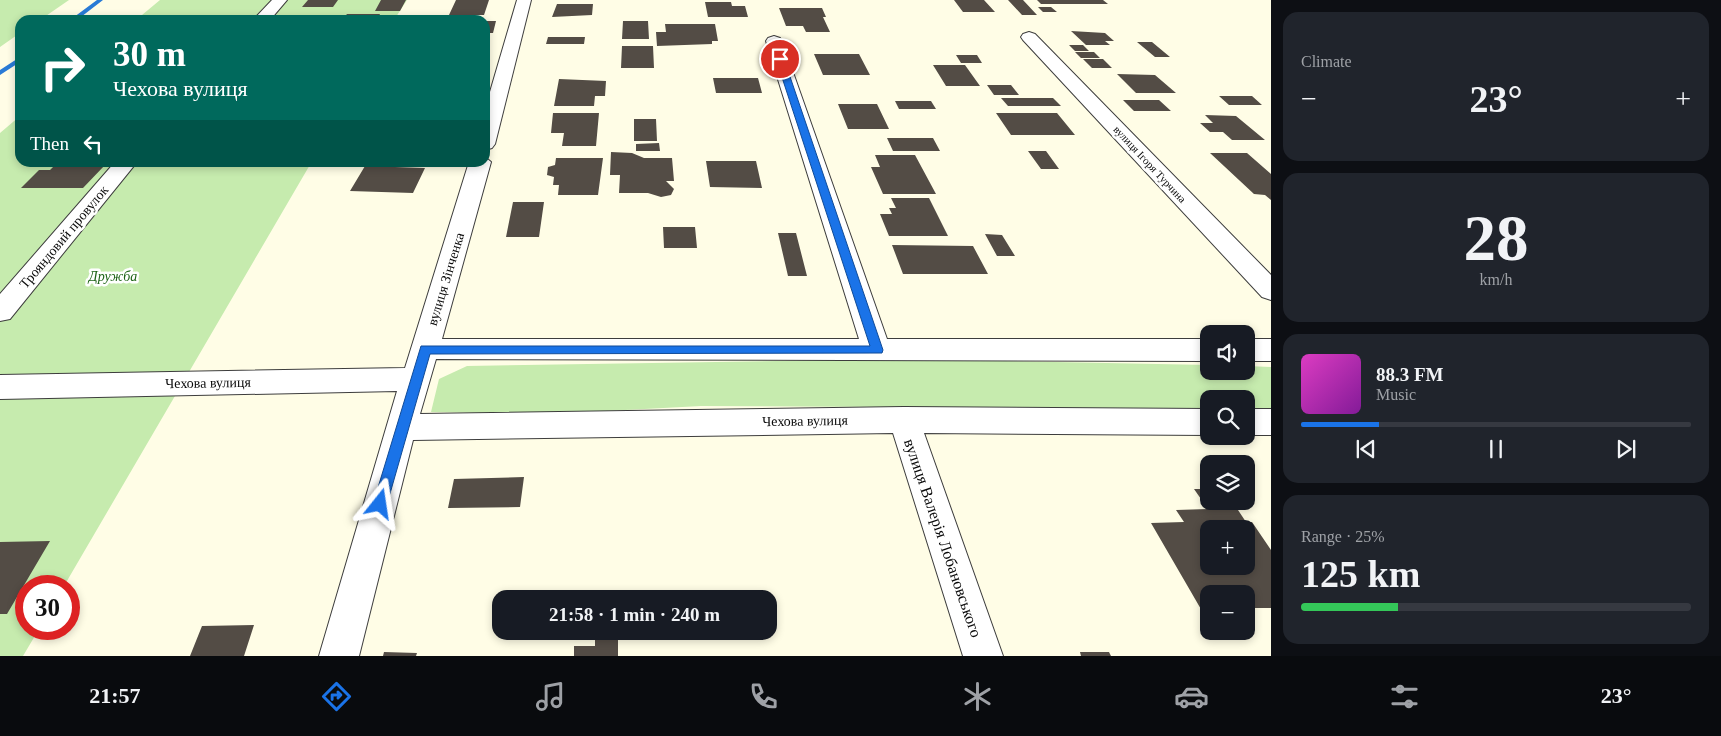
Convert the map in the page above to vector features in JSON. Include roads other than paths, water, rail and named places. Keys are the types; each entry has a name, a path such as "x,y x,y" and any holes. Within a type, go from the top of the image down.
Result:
{"street":[{"path":"266,15 280,0"},
{"path":"490,126 524,0"},
{"name":"вулиця Ігоря Турчина","path":"1030,36 1271,291"},
{"path":"774,41 877,350"},
{"name":"Трояндовий провулок","path":"0,312 123,167"},
{"name":"вулиця Зінченка","path":"339,656 401,427 479,167"},
{"name":"Чехова вулиця","path":"0,387 420,364 877,350 1200,350"},
{"path":"1255,350 1271,350"},
{"name":"Чехова вулиця","path":"401,427 904,420 1200,422"},
{"name":"вулиця Валерія Лобановського","path":"904,420 983,656"},
{"path":"1255,422 1271,422"}],"waterway":[{"path":"80,15 100,0"},
{"path":"0,73 15,62"}],"park label":[{"name":"Дружба","path":"113,276"}]}
